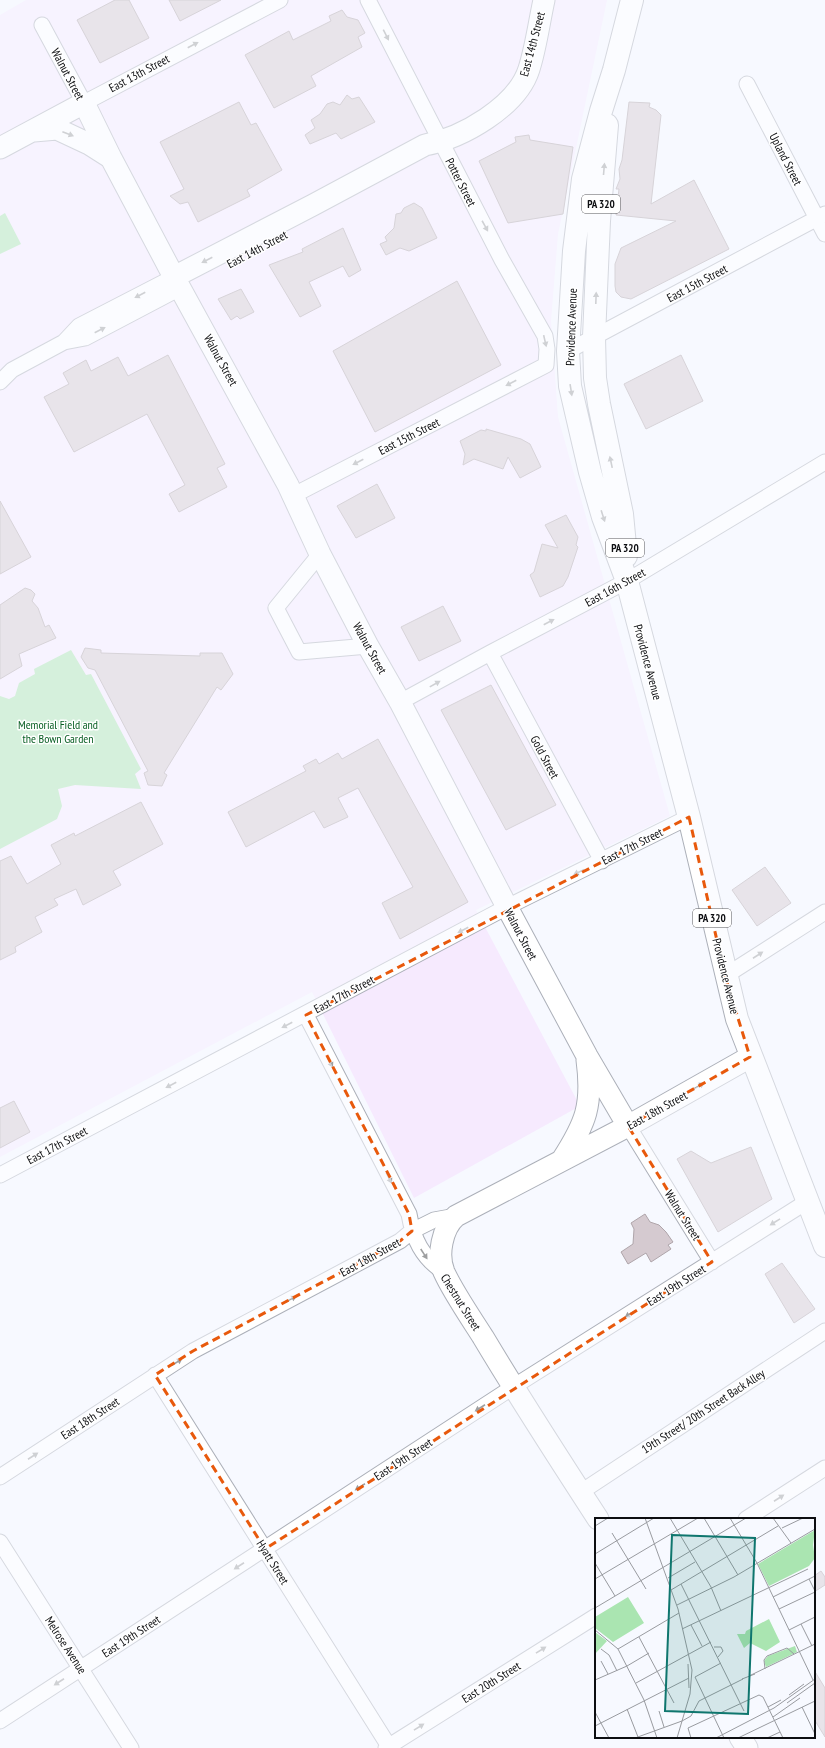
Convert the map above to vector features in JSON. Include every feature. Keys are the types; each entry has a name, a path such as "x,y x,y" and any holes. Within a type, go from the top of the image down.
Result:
{"main road":[{"name":"Providence Avenue","path":"632,0 614,70 596,126 583,179 575,234 568,351 570,386 580,438 603,517 628,581 689,817 737,1019 750,1057 825,1246"},
{"name":"Providence Avenue","path":"614,70 599,221 594,337 596,384 622,514 628,581"}],"street":[{"name":"East 13th Street","path":"0,148 84,102 280,0"},
{"name":"Potter Street","path":"368,0 502,260 545,336 547,349 546,365"},
{"name":"East 14th Street","path":"0,382 6,370 64,342 79,326 177,282 315,211 425,145 441,142 479,122 494,112 510,99 522,85 529,69 544,0"},
{"name":"Walnut Street","path":"42,25 84,102 111,158 177,282 294,495 320,554 368,646 400,702 587,1056 628,1126 712,1262"},
{"name":"Upland Street","path":"747,84 821,216 825,234"},
{"path":"30,132 56,130 89,144 111,158"},
{"name":"East 15th Street","path":"568,351 821,216"},
{"name":"East 15th Street","path":"294,495 546,365"},
{"name":"East 16th Street","path":"400,702 628,581 825,462"},
{"path":"320,554 276,608 299,652 368,646"},
{"name":"Gold Street","path":"490,653 602,861"},
{"name":"East 17th Street","path":"0,1175 306,1015 507,907 689,817"},
{"path":"726,976 825,912"},
{"name":"Chestnut Street","path":"306,1015 409,1214 412,1231 428,1260 444,1272 513,1387 597,1518"},
{"path":"561,1161 579,1134 588,1108 590,1084 587,1056"},
{"name":"East 18th Street","path":"0,1477 193,1351 400,1242 412,1231 434,1220 456,1216 628,1126 750,1057"},
{"name":"East 19th Street","path":"0,1721 513,1387 808,1202"},
{"path":"444,1272 442,1248 443,1239 448,1226 456,1216"},
{"name":"19th Street/ 20th Street Back Alley","path":"581,1492 825,1331"},
{"name":"Hyatt Street","path":"155,1375 389,1747"},
{"path":"748,1518 825,1468"},
{"name":"Melrose Avenue","path":"0,1542 131,1748"},
{"name":"East 20th Street","path":"389,1747 595,1617"},
{"path":"741,1738 747,1748"}],"highlighted area":[{"path":"689,817 725,976 750,1057 628,1126 712,1262 265,1549 155,1375 193,1351 400,1241 412,1231 409,1214 306,1015"}],"shaded area":[{"path":"26,0 607,0 558,234 551,321 558,417 670,816 476,910 580,1106 414,1198 312,992 0,1157 0,15"}],"green space":[{"path":"5,213 21,244 0,254 0,216"},
{"name":"Memorial Field and the Bown Garden","path":"71,650 86,675 91,674 141,769 135,774 141,789 75,785 58,789 62,806 57,819 0,849 0,696 9,699 15,696 19,683 35,674 34,669"}],"building":[{"path":"115,0 129,0 149,38 100,63 77,20"},
{"path":"169,0 221,0 180,21"},
{"path":"342,10 347,17 358,20 365,33 358,37 362,47 311,76 316,86 274,108 245,55 289,31 293,40 331,21 329,16"},
{"path":"347,95 352,99 359,97 375,122 341,139 336,133 310,144 305,135 315,128 311,120 320,114 327,104 333,102 340,105"},
{"path":"239,102 251,125 256,123 282,170 247,190 250,196 198,222 188,202 180,204 170,196 184,189 160,142"},
{"path":"629,102 650,103 649,107 656,110 661,115 651,204 694,180 729,249 631,299 621,297 616,292 615,264 621,248 676,221 616,215 619,189 616,189 620,179 619,169 622,160"},
{"path":"529,135 530,140 573,147 563,214 508,223 479,161 516,142 515,137"},
{"path":"414,203 422,208 437,238 409,251 400,248 386,255 380,244 387,241 385,237 394,228 396,214 401,213 404,208"},
{"path":"343,228 361,270 349,277 343,266 309,282 321,306 300,317 269,265 303,252 302,249"},
{"path":"457,281 501,365 375,432 333,351"},
{"path":"241,289 254,312 240,319 237,316 231,320 218,299"},
{"path":"168,355 225,464 217,468 227,487 179,512 169,494 185,485 147,414 74,452 44,397 69,384 63,373 86,360 91,371 118,357 128,376"},
{"path":"681,355 703,401 646,429 624,384"},
{"path":"486,429 521,439 530,444 541,467 520,478 508,457 503,469 474,459 463,465 465,454 460,441 481,430 486,431"},
{"path":"377,484 395,518 356,538 337,506"},
{"path":"0,501 31,557 0,574"},
{"path":"566,515 578,537 576,545 578,547 568,577 563,586 540,597 530,575 534,572 542,544 558,548 545,525"},
{"path":"25,588 31,590 35,594 32,601 38,608 45,627 49,625 56,638 19,654 22,666 0,679 0,605"},
{"path":"443,606 461,641 419,661 401,627"},
{"path":"85,648 101,650 101,653 200,656 200,653 222,653 233,674 221,690 217,687 164,773 167,775 162,786 148,785 144,773 148,771 95,670 88,668 81,657"},
{"path":"491,685 556,805 506,830 441,710"},
{"path":"378,739 468,902 400,939 382,903 413,887 358,788 338,798 348,817 324,828 314,811 246,847 228,812 306,771 303,766 316,759 319,764 338,753 342,759"},
{"path":"141,802 163,844 113,871 121,885 83,905 76,889 54,899 58,905 35,917 42,932 15,947 16,952 0,960 0,861 11,856 27,884 61,864 51,845 74,833 75,836"},
{"path":"765,867 791,903 757,926 732,890"},
{"path":"14,1101 30,1132 0,1148 0,1108"},
{"path":"751,1147 772,1199 718,1232 677,1159 691,1151 711,1163"},
{"path":"645,1214 650,1222 659,1225 666,1232 673,1242 668,1245 671,1249 651,1262 646,1253 628,1264 621,1252 633,1244 634,1229 631,1223"},
{"path":"782,1263 815,1309 794,1323 765,1274"},
{"path":"821,1571 825,1577 825,1585 815,1591 815,1575"},
{"path":"815,1672 825,1688 825,1737 815,1721"}]}
